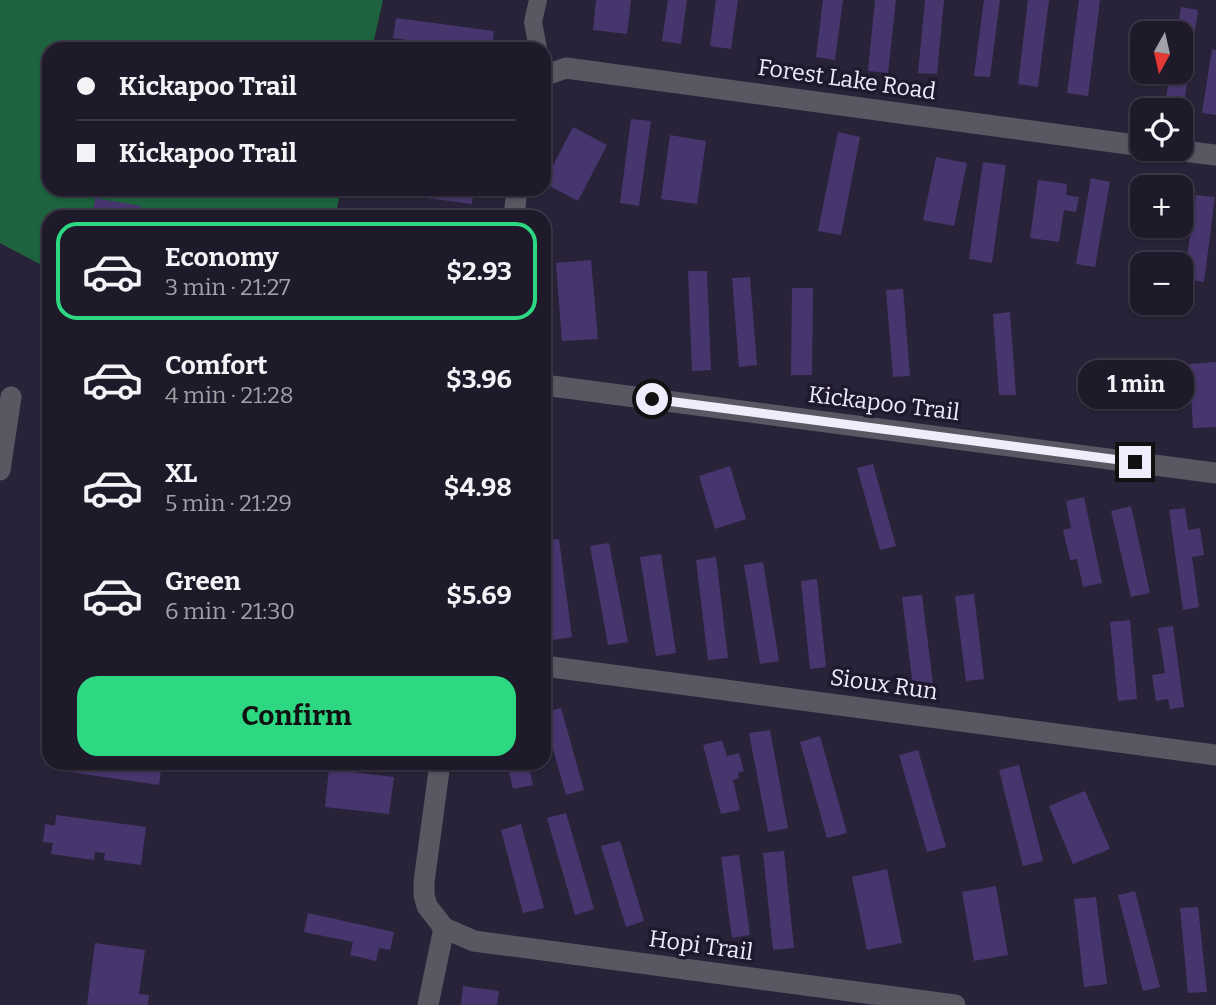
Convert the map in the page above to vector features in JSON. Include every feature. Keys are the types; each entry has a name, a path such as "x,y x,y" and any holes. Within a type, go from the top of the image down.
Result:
{"street":[{"name":"Forest Lake Road","path":"551,73 566,68 1130,144"},
{"path":"1193,152 1216,155"},
{"name":"Kickapoo Trail","path":"551,386 1216,473"},
{"path":"0,470 11,397"},
{"name":"Sioux Run","path":"551,667 1216,755"},
{"path":"428,1005 444,928 427,906 424,882 439,770"},
{"name":"Hopi Trail","path":"444,928 474,941 955,1005"}],"lane":[{"path":"537,42 533,22 538,0"}],"green space":[{"path":"0,0 383,0 374,42 42,42 42,196 340,196 336,210 42,210 42,265 0,243"}],"building":[{"path":"596,0 631,0 627,34 593,30"},
{"path":"668,0 687,0 681,44 662,41"},
{"path":"716,0 738,0 731,49 710,46"},
{"path":"823,0 843,0 835,60 816,57"},
{"path":"875,0 896,0 888,73 868,71"},
{"path":"925,0 944,0 937,74 918,73"},
{"path":"984,0 1000,0 990,77 974,76"},
{"path":"1028,0 1049,0 1038,87 1018,84"},
{"path":"1079,0 1100,0 1088,96 1067,93"},
{"path":"1181,7 1198,10 1194,37 1194,21 1179,21"},
{"path":"396,18 494,31 493,42 422,42 393,38"},
{"path":"1212,49 1216,50 1216,115 1202,113"},
{"path":"1168,84 1187,84 1185,98 1166,98"},
{"path":"631,119 651,121 639,206 620,203"},
{"path":"573,127 607,145 578,201 551,187 551,169"},
{"path":"838,132 860,137 841,235 818,231"},
{"path":"670,135 706,141 697,204 661,199"},
{"path":"936,157 967,163 954,226 923,220"},
{"path":"983,162 1006,165 992,263 969,259"},
{"path":"1091,178 1110,182 1095,267 1076,264"},
{"path":"1038,180 1067,184 1066,195 1079,197 1076,212 1064,210 1059,242 1030,238"},
{"path":"1196,195 1215,197 1204,282 1193,280 1193,252 1188,252 1190,238 1193,238"},
{"path":"411,196 473,196 472,204"},
{"path":"95,198 155,210 93,210"},
{"path":"591,260 598,339 562,341 556,263"},
{"path":"688,271 707,271 711,370 692,371"},
{"path":"750,277 757,365 739,367 732,278"},
{"path":"792,288 813,288 812,375 791,375"},
{"path":"903,289 910,376 893,377 886,290"},
{"path":"1010,312 1016,395 999,395 993,314"},
{"path":"1216,362 1216,427 1193,428 1189,364"},
{"path":"873,464 896,546 880,550 857,468"},
{"path":"730,466 746,519 715,529 699,476"},
{"path":"1084,497 1102,583 1083,587 1077,559 1070,560 1063,530 1071,528 1066,501"},
{"path":"1131,506 1150,593 1131,597 1111,511"},
{"path":"1185,508 1188,530 1200,528 1204,555 1192,557 1199,607 1183,610 1169,510"},
{"path":"559,539 572,637 553,640 551,625 551,540"},
{"path":"609,543 628,642 608,645 590,546"},
{"path":"661,554 676,653 656,656 640,557"},
{"path":"716,557 728,658 708,660 696,560"},
{"path":"763,562 779,661 760,664 744,565"},
{"path":"817,579 826,667 810,669 801,581"},
{"path":"974,594 984,679 966,681 955,596"},
{"path":"922,595 933,684 913,687 902,597"},
{"path":"1130,620 1137,699 1118,701 1110,622"},
{"path":"1173,626 1184,707 1170,709 1168,699 1156,701 1152,675 1165,673 1158,628"},
{"path":"561,708 584,790 566,795 551,742 551,710"},
{"path":"770,730 788,828 768,832 749,733"},
{"path":"820,736 847,833 827,838 800,742"},
{"path":"722,740 727,756 739,753 744,771 738,773 739,778 733,780 740,810 721,814 703,745"},
{"path":"918,750 946,847 927,852 899,755"},
{"path":"1019,765 1043,861 1023,866 999,770"},
{"path":"62,770 161,770 159,785"},
{"path":"329,770 394,777 389,814 325,807"},
{"path":"509,770 530,770 533,785 513,789"},
{"path":"1085,791 1110,849 1073,864 1049,806"},
{"path":"566,813 594,909 575,915 547,818"},
{"path":"56,815 146,827 141,865 104,860 105,853 95,852 94,860 51,854 53,843 43,842 45,824 55,826"},
{"path":"521,824 544,908 523,913 501,830"},
{"path":"620,841 644,921 626,927 601,846"},
{"path":"784,851 794,948 773,950 763,853"},
{"path":"739,855 750,935 732,938 721,857"},
{"path":"887,869 902,943 867,950 852,877"},
{"path":"996,886 1008,955 974,961 962,892"},
{"path":"1135,891 1160,987 1143,991 1118,895"},
{"path":"1096,897 1107,984 1084,987 1074,899"},
{"path":"1198,907 1207,992 1188,993 1180,908"},
{"path":"308,913 394,932 390,950 379,948 376,961 350,955 353,942 304,932"},
{"path":"95,943 145,950 139,994 149,995 148,1005 87,1005"},
{"path":"463,986 499,991 497,1005 461,1005"}],"route":[{"path":"652,399 1135,462"}]}
